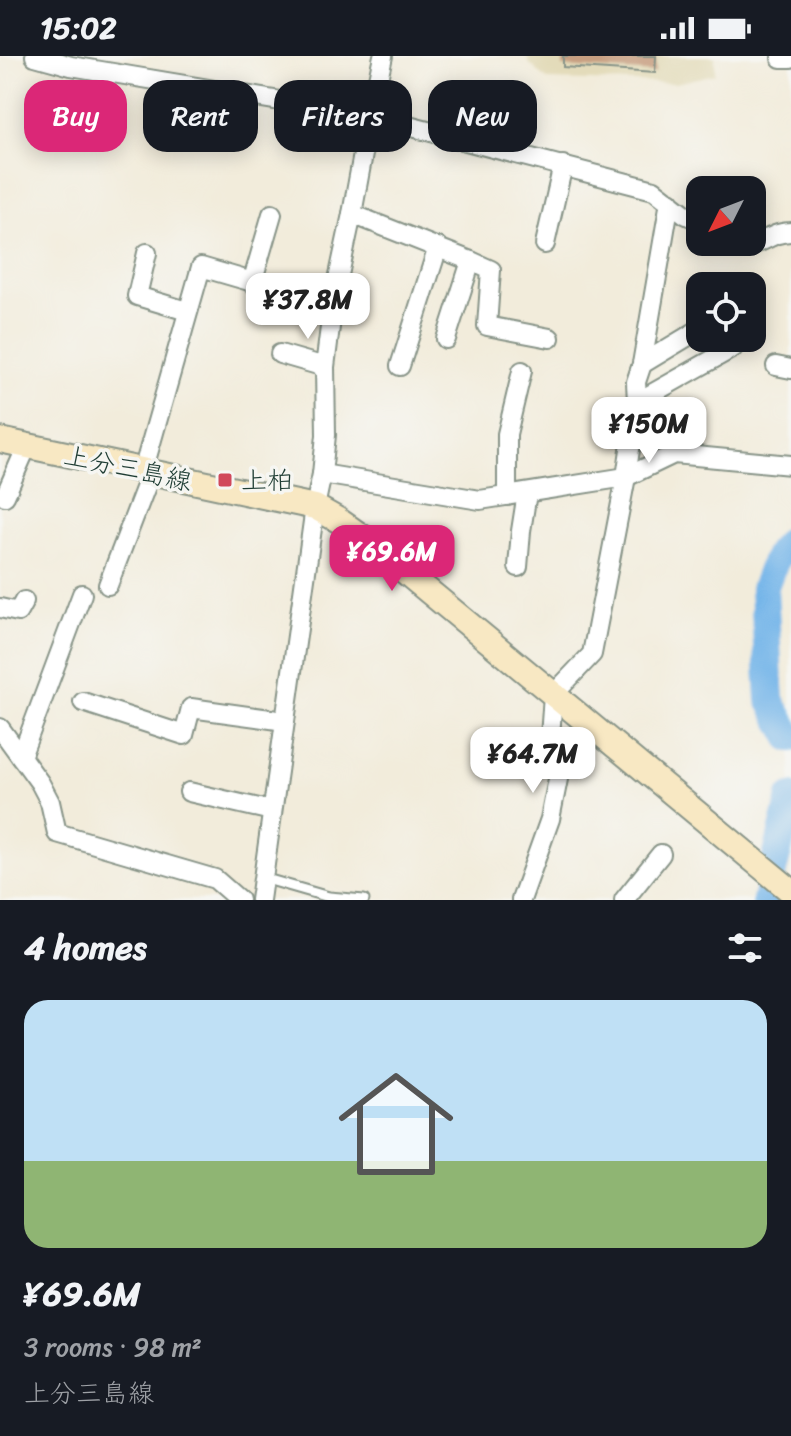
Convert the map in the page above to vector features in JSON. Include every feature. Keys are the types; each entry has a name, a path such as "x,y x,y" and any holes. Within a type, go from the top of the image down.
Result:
{"main road":[{"name":"上分三島線","path":"0,440 315,507 338,520 368,541 785,884"}],"street":[{"path":"35,56 71,66 274,100"},
{"path":"378,80 383,56"},
{"path":"412,127 654,190 686,214"},
{"path":"260,900 322,474 326,435 325,367 333,303 363,152"},
{"path":"545,244 563,165"},
{"path":"521,900 550,819 559,774 550,737 553,695 592,654 626,477 637,402 636,382 642,364 670,201"},
{"path":"252,283 272,214"},
{"path":"352,214 491,270 487,326 550,338"},
{"path":"766,240 791,232"},
{"path":"400,366 438,247"},
{"path":"147,253 137,296 187,311"},
{"path":"446,339 471,261"},
{"path":"108,585 147,472 201,267 333,303"},
{"path":"642,364 686,337"},
{"path":"637,402 726,352"},
{"path":"280,354 325,367"},
{"path":"507,496 507,434 522,371"},
{"path":"5,496 27,446"},
{"path":"322,474 480,500 626,477 674,454 791,465"},
{"path":"518,567 527,493"},
{"path":"21,757 60,629 82,594"},
{"path":"0,608 18,612 24,601"},
{"path":"83,702 106,717 166,737 184,735 191,708 204,702 285,721"},
{"path":"0,728 40,783 50,802 57,833 215,879 239,900"},
{"path":"189,792 272,811"},
{"path":"624,900 661,854"}],"lane":[{"path":"263,878 329,897 364,900"}],"shaded area":[{"path":"527,56 715,56 715,74 676,83 547,80 529,63"}],"building":[{"path":"563,56 656,56 655,73 563,67"}],"waterway":[{"path":"791,540 780,552 764,589 770,700 791,738"},
{"path":"766,900 791,797"}],"place":[{"name":"上柏","path":"225,480"}]}
